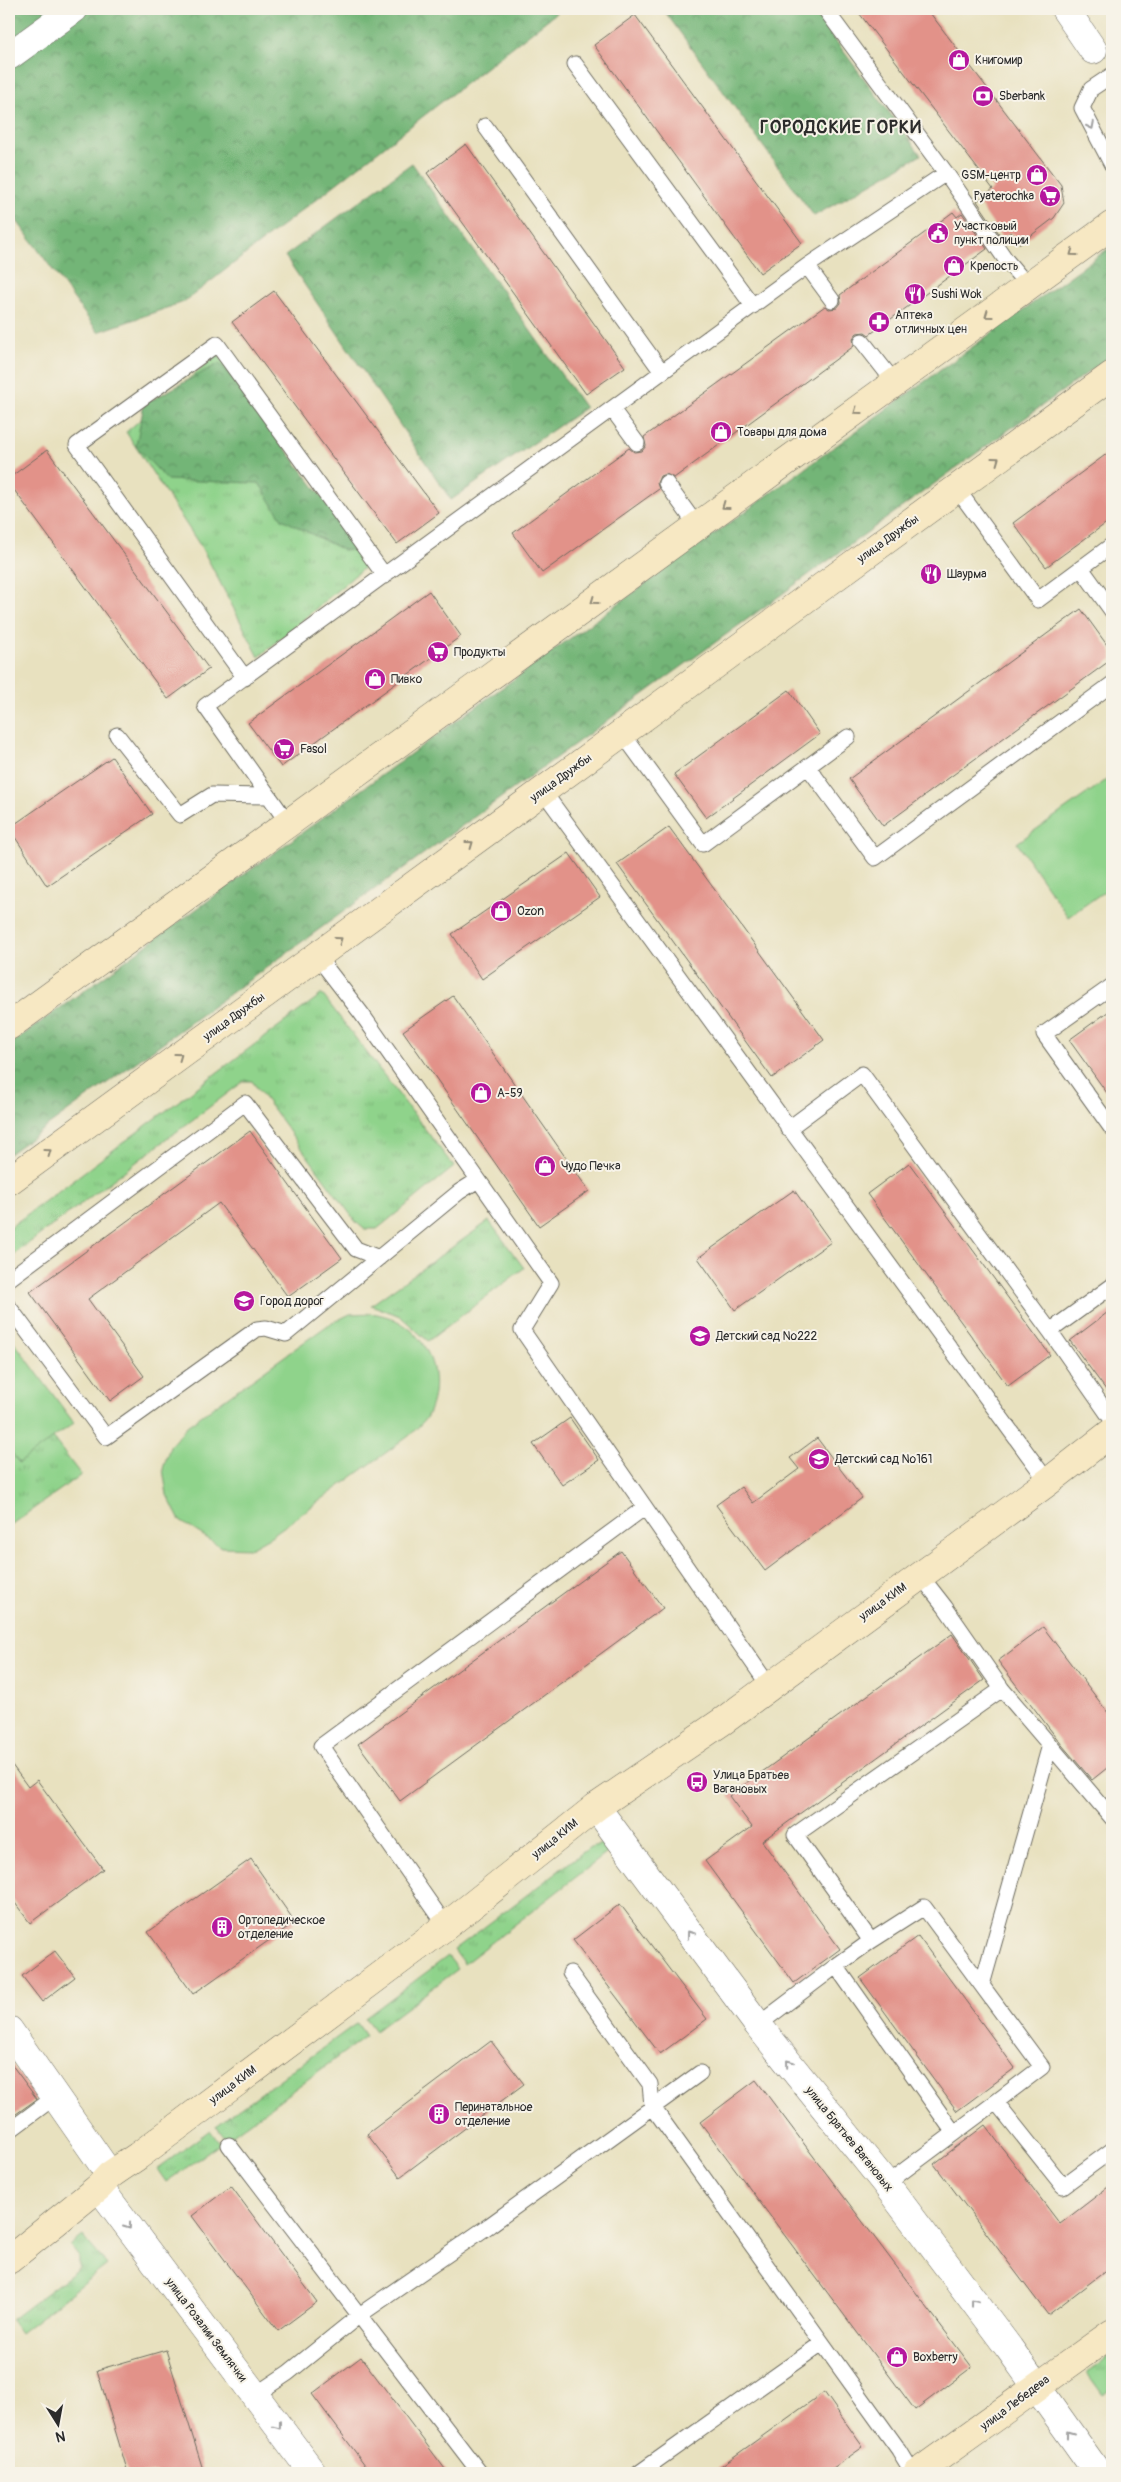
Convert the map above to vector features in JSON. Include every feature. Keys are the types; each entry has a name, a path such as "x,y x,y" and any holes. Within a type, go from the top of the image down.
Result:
{"main road":[{"path":"9,1026 1112,225"},
{"name":"улица Дружбы","path":"9,1181 1112,377"},
{"name":"улица КИМ","path":"9,2260 105,2181 446,1926 596,1807 723,1721 1048,1482 1112,1432"},
{"name":"улица Лебедева","path":"917,2473 1002,2414 1035,2387 1112,2333"}],"street":[{"path":"9,56 74,9"},
{"path":"1065,9 1093,50"},
{"name":"улица Братьев Вагановых","path":"596,1807 758,2025 886,2184 1009,2348 1098,2473"},
{"name":"улица Розалии Землячки","path":"9,2030 56,2096 105,2181 255,2395 313,2473"}],"lane":[{"path":"825,9 946,173 1006,260 1028,286"},
{"path":"575,64 753,306"},
{"path":"1112,75 1091,89 1082,108 1112,165"},
{"path":"486,126 662,372"},
{"path":"288,823 206,706 807,266 946,173"},
{"path":"807,266 832,300"},
{"path":"862,341 895,383"},
{"path":"245,678 78,445 108,422 217,344 386,576"},
{"path":"612,409 637,443"},
{"path":"666,483 697,526"},
{"path":"957,489 1038,600 1112,545"},
{"path":"1081,568 1112,611"},
{"path":"808,767 874,858 1112,684"},
{"path":"622,733 703,844 848,737"},
{"path":"117,735 180,815 212,795 269,796"},
{"path":"543,791 788,1129 1048,1482"},
{"path":"317,956 362,1013 551,1283 522,1330 769,1686"},
{"path":"1112,986 1044,1034 1112,1129"},
{"path":"788,1129 868,1069 1112,1420"},
{"path":"9,1279 246,1103 356,1249 379,1258"},
{"path":"9,1307 106,1437 257,1329 266,1328 286,1334 459,1192 478,1180"},
{"path":"1050,1331 1112,1286"},
{"path":"446,1926 321,1746 644,1508"},
{"path":"920,1575 945,1607 1002,1689 1112,1818"},
{"path":"871,1940 795,1835 1002,1689"},
{"path":"982,1985 1050,1746"},
{"path":"758,2025 871,1940 924,1907 1042,2067 886,2184"},
{"path":"836,1966 954,2133"},
{"path":"570,1973 650,2084 652,2106 899,2450 913,2473"},
{"path":"255,2395 288,2373 361,2314 490,2225 700,2073"},
{"path":"9,2131 56,2096"},
{"path":"996,2102 1063,2186 1112,2150"},
{"path":"229,2145 361,2314 480,2473"},
{"path":"639,2473 822,2344"}],"green space":[{"path":"9,9 560,10 184,302 98,332 9,210"},
{"path":"663,9 812,9 921,155 814,216"},
{"path":"412,163 585,408 451,500 285,256"},
{"path":"1109,248 1112,253 1112,355 9,1154 9,1045"},
{"path":"218,354 367,565 259,657 203,550 126,432"},
{"path":"220,363 339,519 358,550 343,550 282,519 259,483 167,480 136,446 144,404"},
{"path":"1112,776 1112,886 1068,917 1017,843"},
{"path":"322,994 454,1167 377,1229 364,1229 356,1222 252,1081 244,1081 9,1258 9,1228"},
{"path":"489,1221 524,1268 428,1341 400,1316 371,1305"},
{"path":"350,1314 377,1314 397,1321 410,1329 421,1341 433,1369 435,1385 433,1401 423,1421 409,1436 271,1536 250,1548 221,1547 180,1521 167,1495 163,1469 170,1446 187,1426 328,1325"},
{"path":"9,1335 74,1423 19,1463 9,1449"},
{"path":"53,1438 81,1475 9,1526 9,1449 19,1462"},
{"path":"603,1844 611,1850 464,1964 454,1950 590,1847"},
{"path":"448,1956 458,1969 375,2031 365,2018"},
{"path":"357,2023 366,2036 226,2140 216,2126"},
{"path":"210,2130 220,2144 166,2182 157,2169"},
{"path":"83,2236 107,2265 20,2333 11,2320 79,2268 79,2257 70,2246"},
{"path":"1112,2354 1112,2388 1103,2395 1087,2373"}],"building":[{"path":"856,9 927,9 1061,185 1064,203 1054,218 1020,244 1011,232 1002,238 977,201 993,189"},
{"path":"635,15 802,243 760,273 594,45"},
{"path":"466,144 625,367 586,394 427,173"},
{"path":"953,212 957,217 962,213 987,249 869,335 865,332 857,333 853,338 854,346 674,478 666,474 660,476 657,483 659,489 542,573 513,533 629,448 634,452 642,451 646,446 644,437 825,306 829,309 837,308 841,303 840,295"},
{"path":"274,291 439,513 397,544 232,322"},
{"path":"47,450 209,669 168,699 9,483 9,478"},
{"path":"1112,450 1112,519 1046,567 1013,523"},
{"path":"429,591 461,636 281,767 248,723"},
{"path":"1081,609 1112,652 1112,659 883,826 849,779"},
{"path":"789,690 820,734 706,818 674,774"},
{"path":"112,757 152,814 47,886 9,828"},
{"path":"669,827 824,1040 772,1078 617,864"},
{"path":"569,853 600,897 482,979 452,934"},
{"path":"453,996 589,1191 539,1226 403,1031"},
{"path":"1112,1009 1112,1100 1069,1040"},
{"path":"250,1131 342,1258 288,1297 219,1203 88,1299 144,1376 110,1401 30,1292"},
{"path":"909,1163 1050,1355 1008,1386 867,1194"},
{"path":"794,1190 831,1242 735,1310 698,1258"},
{"path":"1112,1309 1112,1398 1070,1341"},
{"path":"570,1418 599,1460 562,1485 533,1444"},
{"path":"817,1438 862,1498 765,1571 716,1505 741,1487 753,1503 799,1469 790,1458"},
{"path":"621,1551 663,1608 400,1801 358,1744"},
{"path":"1043,1627 1112,1718 1112,1764 1092,1780 1062,1745 998,1661"},
{"path":"952,1634 984,1680 762,1841 840,1949 794,1983 705,1861 752,1827 729,1796"},
{"path":"9,1761 28,1787 37,1780 103,1869 30,1923 9,1895"},
{"name":"Ортопедическое отделение","path":"251,1859 295,1922 193,1994 148,1932"},
{"path":"620,1904 707,2019 660,2054 573,1940"},
{"path":"918,1936 1015,2068 957,2111 860,1978"},
{"path":"55,1951 75,1977 42,2002 22,1976"},
{"name":"Перинатальное отделение","path":"491,2041 524,2084 400,2177 367,2134"},
{"path":"9,2061 37,2099 9,2119"},
{"path":"756,2080 972,2367 915,2410 700,2122"},
{"path":"985,2125 1060,2224 1112,2184 1112,2266 1048,2315 934,2164"},
{"path":"231,2186 317,2302 278,2331 192,2216"},
{"path":"166,2350 204,2473 128,2473 97,2370"},
{"path":"361,2357 448,2473 371,2473 312,2394"},
{"path":"824,2392 863,2447 826,2473 711,2473"}],"place":[{"name":"Книгомир","path":"959,60"},
{"name":"Sberbank","path":"983,96"},
{"name":"GSM-центр","path":"1037,175"},
{"name":"Pyaterochka","path":"1050,196"},
{"name":"Участковый пункт полиции","path":"938,233"},
{"name":"Крепость","path":"954,266"},
{"name":"Sushi Wok","path":"915,294"},
{"name":"Аптека отличных цен","path":"879,322"},
{"name":"Товары для дома","path":"721,432"},
{"name":"Шаурма","path":"931,574"},
{"name":"Продукты","path":"438,652"},
{"name":"Пивко","path":"375,679"},
{"name":"Fasol","path":"284,749"},
{"name":"Ozon","path":"501,911"},
{"name":"А-59","path":"481,1093"},
{"name":"Чудо Печка","path":"545,1166"},
{"name":"Город дорог","path":"244,1301"},
{"name":"Детский сад №222","path":"700,1336"},
{"name":"Детский сад №161","path":"819,1459"},
{"name":"Улица Братьев Вагановых","path":"697,1782"},
{"name":"Ортопедическое отделение","path":"222,1927"},
{"name":"Перинатальное отделение","path":"439,2114"},
{"name":"Boxberry","path":"897,2357"}],"district":[{"name":"ГОРОДСКИЕ ГОРКИ","path":"841,127"}]}
